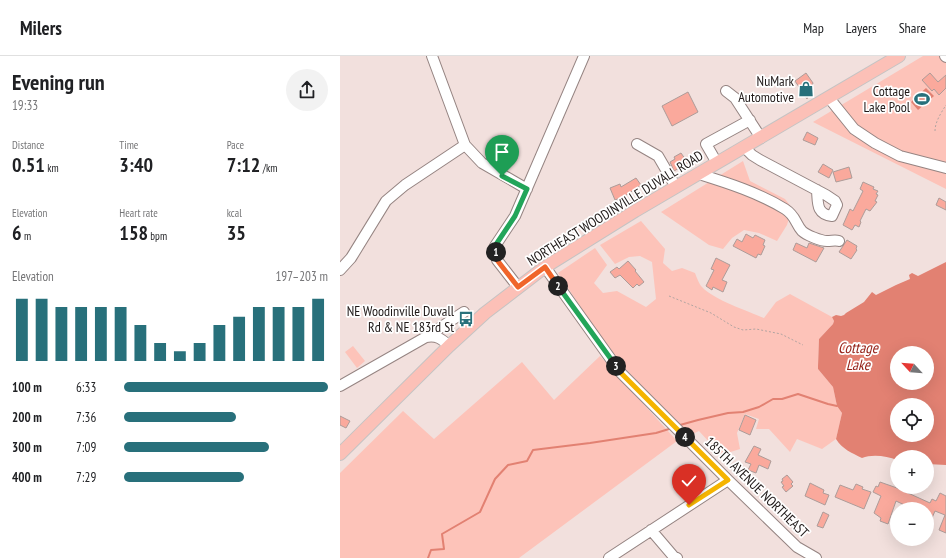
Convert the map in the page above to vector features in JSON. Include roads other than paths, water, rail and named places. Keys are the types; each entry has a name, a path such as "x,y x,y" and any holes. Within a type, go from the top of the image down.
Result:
{"main road":[{"name":"NORTHEAST WOODINVILLE DUVALL ROAD","path":"340,454 484,313 545,267 597,234 898,56"}],"street":[{"path":"432,56 465,144 482,163 527,189"},
{"path":"518,287 497,260 495,246 515,216 584,56"},
{"path":"726,91 735,98 761,138"},
{"path":"829,98 854,129 875,143 900,156 946,168"},
{"path":"717,164 706,144 750,120"},
{"path":"340,270 350,258 386,201 405,185 465,144"},
{"path":"637,144 658,156 676,187"},
{"path":"744,147 760,160 817,190"},
{"path":"699,174 748,191 785,210 793,216 802,231 817,239 839,241"},
{"name":"185TH AVENUE NORTHEAST","path":"545,267 620,372 797,547 816,558"},
{"path":"340,386 464,312"},
{"path":"426,336 441,338 449,346"},
{"path":"609,558 728,480"},
{"path":"651,530 674,557 677,558"}],"water":[{"name":"Cottage Lake Pool","path":"926,88 934,96 918,110 911,102"},
{"name":"Cottage Lake","path":"946,262 946,465 934,464 934,450 890,450 890,457 870,456 862,458 844,448 836,439 842,413 837,406 833,387 818,369 819,339 833,324 834,321 832,317 836,315 844,315 864,302 872,292 876,295 910,279 909,275 912,273 918,276"}],"waterway":[{"path":"680,425 728,413 743,412 759,407 773,399 782,399 798,394 837,406"},
{"path":"428,558 431,550 444,549 442,534 480,512 495,479 508,465 527,461 533,450 656,433 669,429"}],"place":[{"name":"NuMark Automotive","path":"806,89"},
{"name":"Cottage Lake Pool","path":"922,99"},
{"name":"NE Woodinville Duvall Rd & NE 183rd St","path":"466,319"}]}
